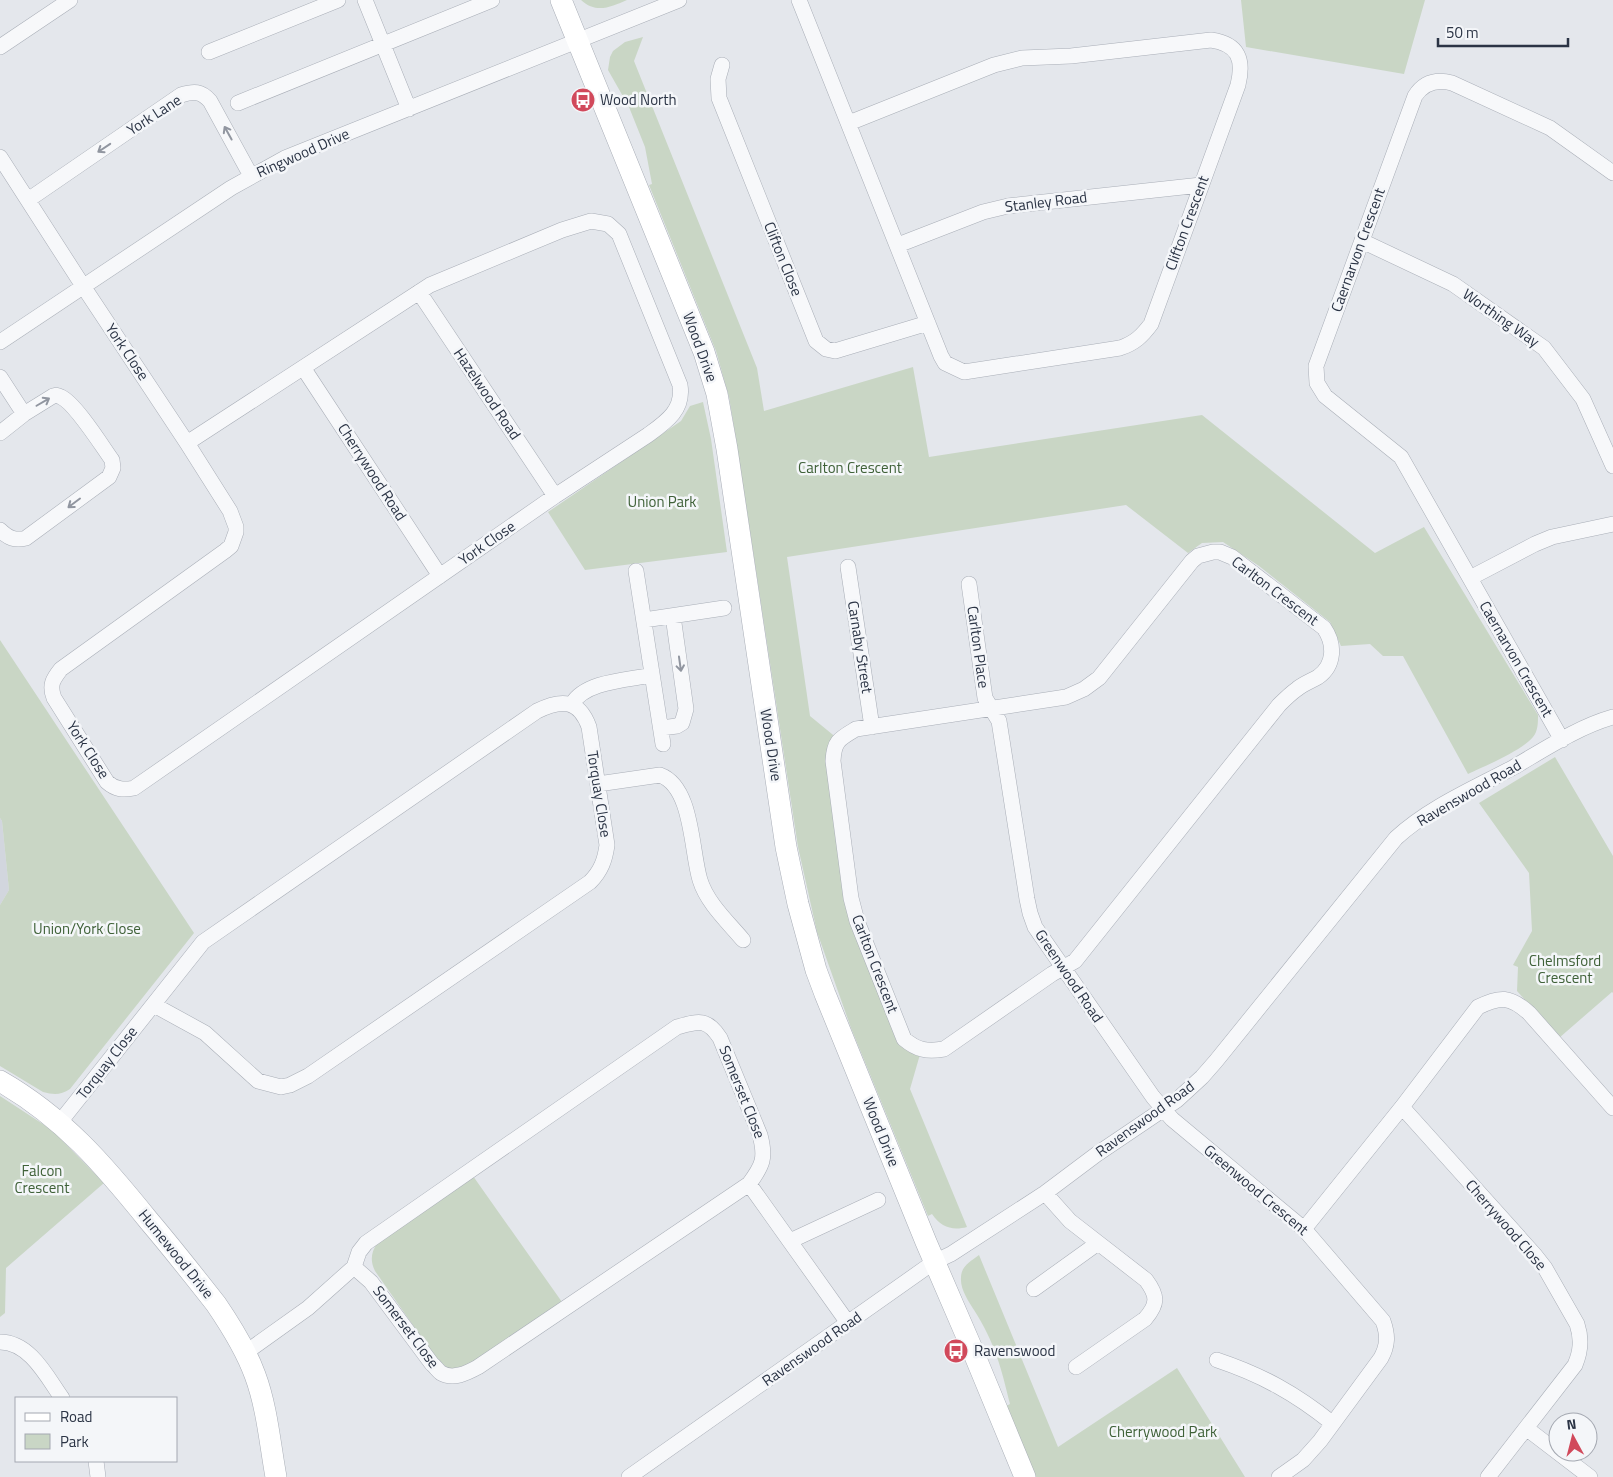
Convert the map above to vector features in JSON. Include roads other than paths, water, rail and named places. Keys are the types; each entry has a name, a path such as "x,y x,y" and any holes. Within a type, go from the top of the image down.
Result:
{"street":[{"path":"0,47 70,0"},
{"path":"209,52 338,0"},
{"path":"365,0 409,109"},
{"path":"238,103 492,0"},
{"name":"Wood Drive","path":"562,0 704,352 717,394 788,854 798,904 814,962 825,994 934,1262 1025,1477"},
{"name":"Ringwood Drive","path":"0,342 251,176 285,158 679,0"},
{"name":"Clifton Crescent","path":"799,0 928,323 946,363 964,372 1120,348 1131,345 1140,339 1151,324 1242,70 1239,56 1228,45 1220,41 1211,40 1071,56 1022,58 994,65 849,123"},
{"name":"Clifton Close","path":"722,65 718,79 719,98 816,341 826,348 835,351 928,323"},
{"name":"Caernarvon Crescent","path":"1562,740 1401,457 1330,401 1320,389 1316,374 1318,358 1416,96 1426,85 1437,81 1452,83 1550,128 1613,173"},
{"name":"York Lane","path":"28,200 181,95 192,92 202,93 210,101 251,176"},
{"name":"York Close","path":"0,157 187,443 234,520 236,532 231,546 61,669 53,678 51,684 54,698 112,787 134,788 662,424 676,412 682,394 619,234 608,224 591,221 562,230 419,292 304,369 187,443"},
{"name":"Stanley Road","path":"898,245 983,212 1008,206 1201,185"},
{"name":"Worthing Way","path":"1362,241 1453,284 1544,348 1583,399 1613,466"},
{"name":"Hazelwood Road","path":"419,292 555,496"},
{"name":"Cherrywood Road","path":"304,369 440,576"},
{"path":"0,377 24,414"},
{"path":"0,433 24,414 57,395 63,398 75,410 112,460 113,468 109,477 26,538 12,539 0,530"},
{"path":"1470,578 1552,537 1613,524"},
{"name":"Carlton Crescent","path":"1220,552 1232,557 1324,628 1332,642 1331,658 1323,672 1296,689 1279,705 1075,961 944,1049 922,1050 912,1046 904,1038 857,921 852,898 833,761 833,748 838,739 856,730 992,709 1066,697 1092,684 1099,678 1192,561 1205,553 1220,552"},
{"name":"Carnaby Street","path":"848,567 872,727"},
{"path":"636,571 663,744"},
{"name":"Carlton Place","path":"968,584 985,698 992,709"},
{"path":"644,620 724,608"},
{"path":"660,728 677,726 682,723 685,716 685,701 673,616"},
{"path":"572,704 580,694 596,686 652,676"},
{"name":"Torquay Close","path":"60,1122 203,942 537,711 554,704 572,704 581,711 589,727 607,845 602,866 590,882 308,1076 290,1086 281,1087 258,1081 205,1032 154,1005"},
{"name":"Greenwood Road","path":"992,709 999,721 1030,913 1035,927 1153,1097 1163,1108"},
{"name":"Ravenswood Road","path":"629,1477 934,1262 951,1254 1045,1193 1097,1154 1177,1100 1202,1077 1396,838 1405,830 1442,805 1562,740 1600,721 1613,717"},
{"path":"598,784 660,775 669,779 675,785 686,813 700,880 707,895 743,940"},
{"path":"1304,1229 1402,1107 1478,1007 1497,998 1508,999 1518,1003 1529,1013 1613,1108"},
{"name":"Somerset Close","path":"245,1353 308,1308 354,1267 359,1252 366,1243 677,1028 689,1024 708,1024 712,1026 720,1038 764,1149 760,1169 749,1184 465,1374 455,1376 442,1374 432,1364 371,1282 354,1267"},
{"name":"Humewood Drive","path":"0,1081 60,1122 76,1136 113,1176 227,1320 255,1376 262,1402 276,1477"},
{"name":"Cherrywood Close","path":"1402,1107 1545,1268 1577,1324 1581,1341 1575,1365 1488,1477"},
{"name":"Greenwood Crescent","path":"1163,1108 1172,1119 1304,1229 1382,1321 1386,1330 1386,1350 1332,1423"},
{"path":"749,1184 848,1324"},
{"path":"1045,1193 1070,1221 1146,1280 1153,1289 1156,1299 1154,1309 1145,1319 1076,1368"},
{"path":"790,1241 878,1200"},
{"path":"1034,1289 1098,1243"},
{"path":"0,1342 15,1345 32,1357 61,1397"},
{"path":"1217,1360 1246,1370 1274,1383 1304,1401 1332,1423 1303,1460 1279,1477"},
{"path":"1526,1428 1590,1477"},
{"path":"96,1462 98,1477"}],"place":[{"name":"Wood North","path":"583,100"},
{"name":"Ravenswood","path":"956,1351"}],"park label":[{"name":"Union Park","path":"662,502"},
{"name":"Union/York Close","path":"87,929"},
{"name":"Chelmsford Crescent","path":"1565,970"},
{"name":"Falcon Crescent","path":"42,1180"},
{"name":"Cherrywood Park","path":"1163,1432"}]}
